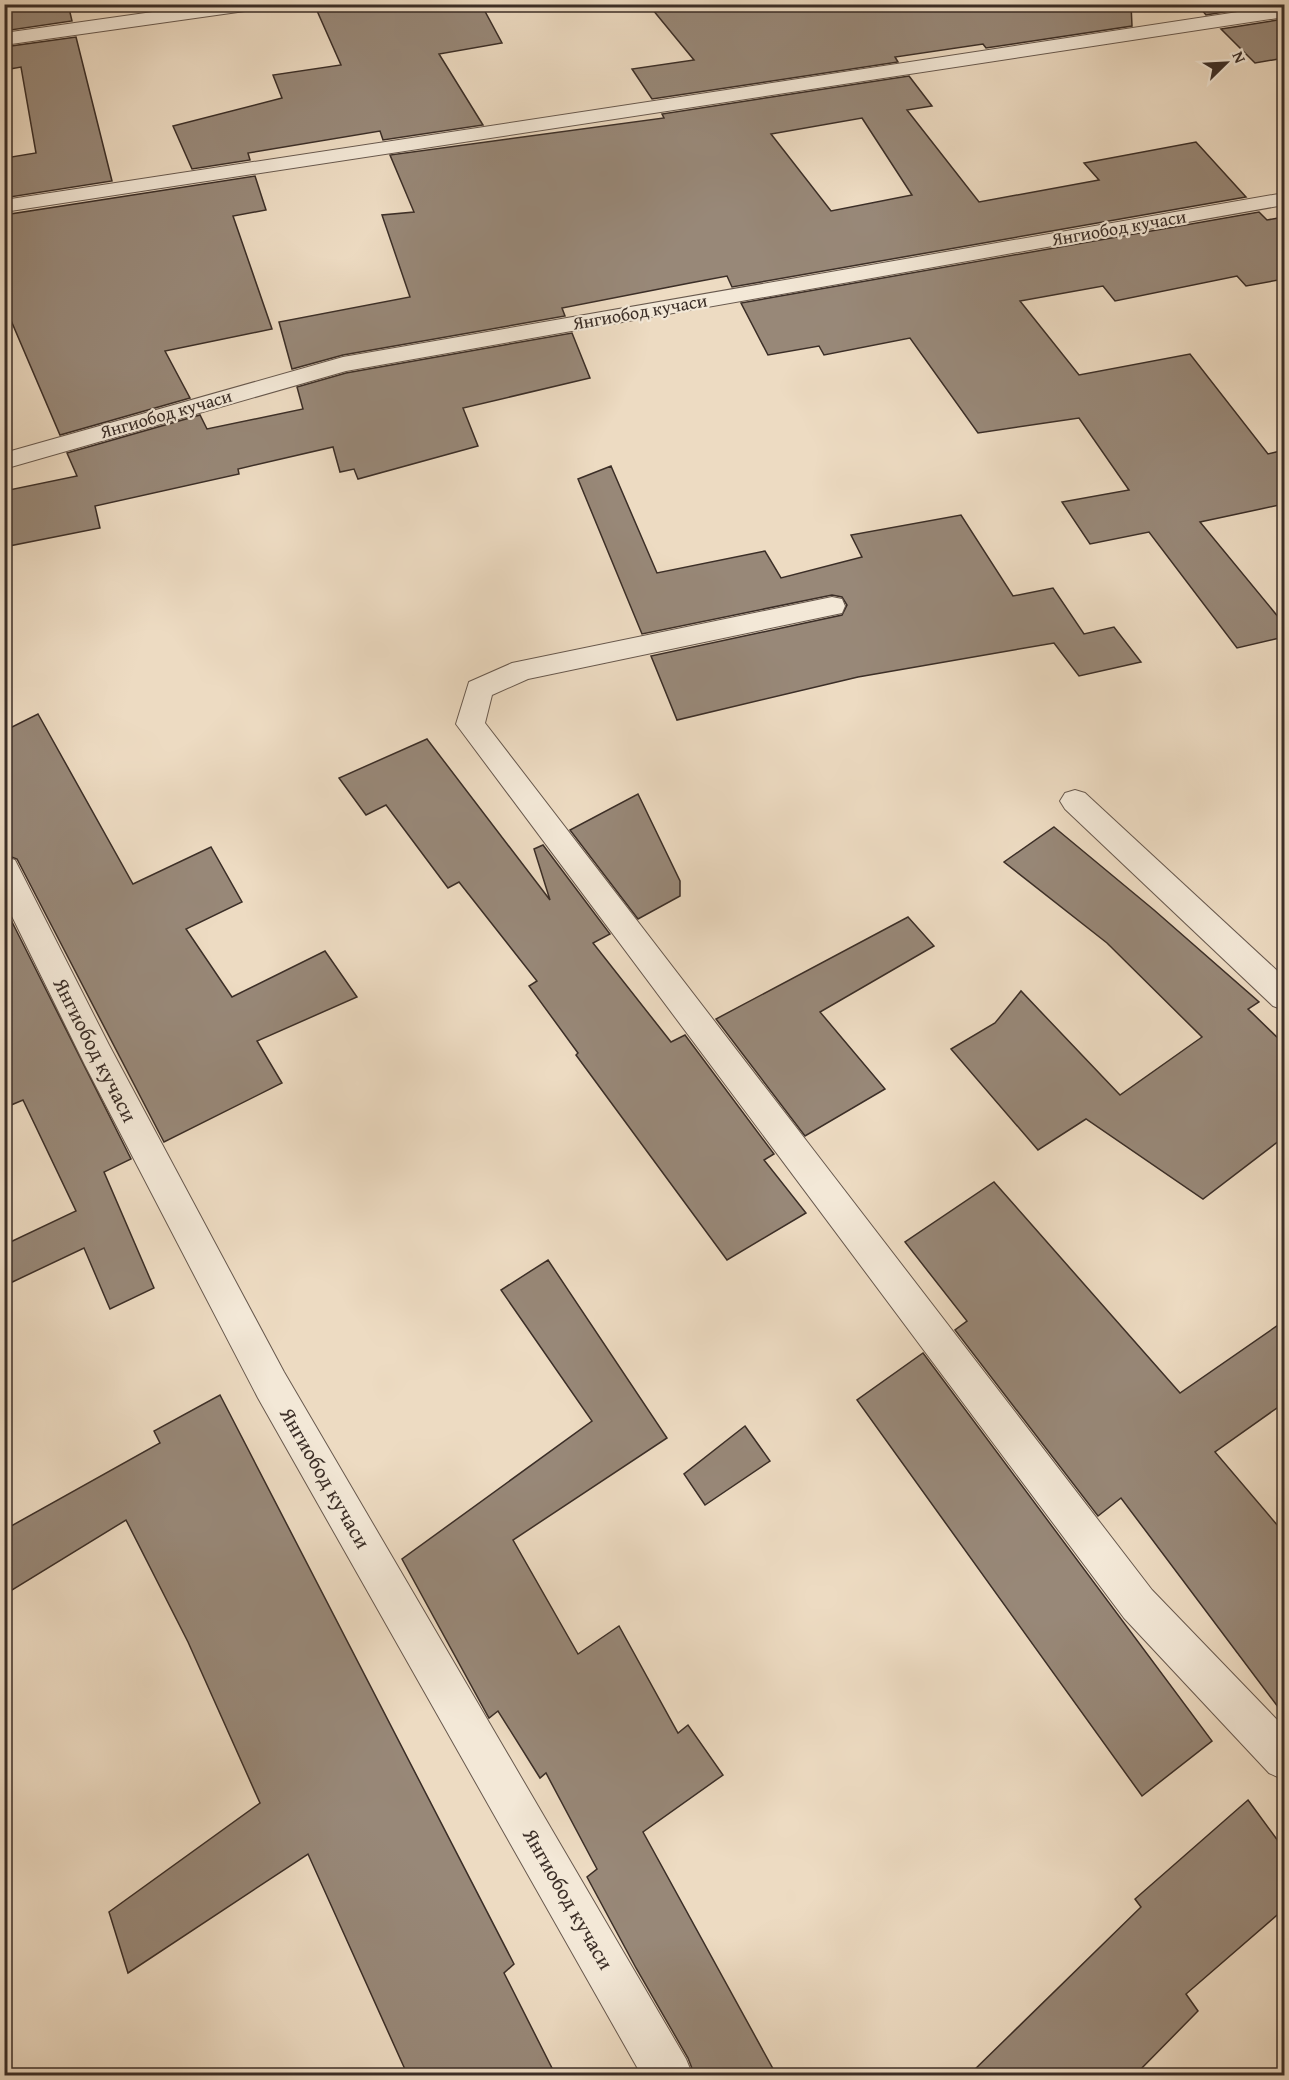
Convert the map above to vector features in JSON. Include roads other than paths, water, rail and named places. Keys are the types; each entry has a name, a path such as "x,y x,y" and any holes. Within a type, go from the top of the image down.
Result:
{"street":[{"path":"4,39 252,4"},
{"path":"4,206 1284,11"},
{"name":"Янгиобод кучаси","path":"4,461 343,364 1284,199"},
{"path":"832,606 522,670 479,688 470,724 1138,1604 1284,1758"},
{"path":"1075,801 1284,997"},
{"name":"Янгиобод кучаси","path":"4,868 97,1055 272,1385 669,2076"}]}
